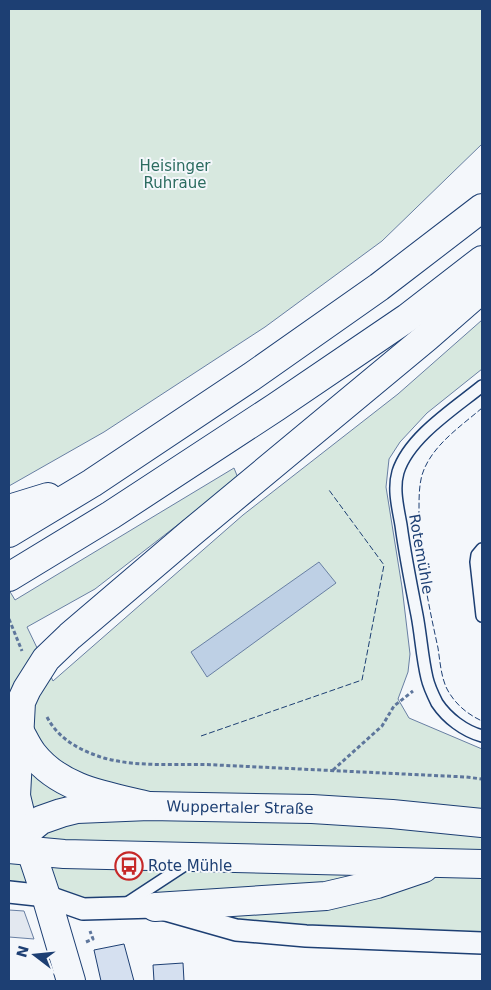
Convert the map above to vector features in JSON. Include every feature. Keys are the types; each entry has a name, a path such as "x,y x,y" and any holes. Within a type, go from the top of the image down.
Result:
{"main road":[{"path":"9,533 92,483 251,377 379,287 482,208"},
{"path":"14,574 111,515 276,407 407,318 482,260"},
{"path":"72,981 46,896 16,846 14,722 21,702 40,668 56,649 192,532 427,338 482,289"},
{"path":"9,509 92,483"},
{"path":"14,722 33,754 55,775 95,793 149,806"},
{"path":"9,764 16,796"},
{"name":"Wuppertaler Straße","path":"16,846 41,820 77,809 149,806 312,809 392,814 482,823"},
{"path":"16,846 64,854 482,864"},
{"path":"155,906 326,896 377,884 443,862"}],"street":[{"path":"9,892 46,896 83,909 155,906 236,930 306,936 482,943"}],"lane":[{"name":"Rotemühle","path":"482,386 424,434 412,447 402,463 396,484 398,510 427,679 437,702 448,716 474,734 482,736"},
{"path":"482,549 477,555 476,562 482,616"},
{"path":"118,909 197,856"}],"path":[{"path":"332,770 382,726 394,706 409,694"},
{"path":"72,744 105,758 138,763 190,763 482,779"}],"green space":[{"name":"Heisinger Ruhraue","path":"9,9 482,9 482,144 382,241 265,327 104,432 9,486"},
{"path":"482,320 482,369 427,413 400,442 389,459 386,487 402,587 410,654 408,672 398,699 409,718 482,749 482,950 326,947 217,915 82,907 9,890 9,590 15,600 234,468 238,478 95,589 27,627 53,681 243,515 398,394"}],"shaded area":[{"path":"9,910 24,911 34,939 9,937"}],"water":[{"path":"319,562 336,583 207,677 191,652"}],"building":[{"path":"124,944 134,981 101,981 94,950"},
{"path":"183,963 184,981 154,981 153,965"}],"fence":[{"path":"482,408 447,438 432,455 422,475 419,509 424,579 443,679 447,689 458,704 466,712 482,721"},
{"path":"201,736 362,680 384,565 329,490"}],"place":[{"name":"Rote Mühle","path":"129,866"}]}
